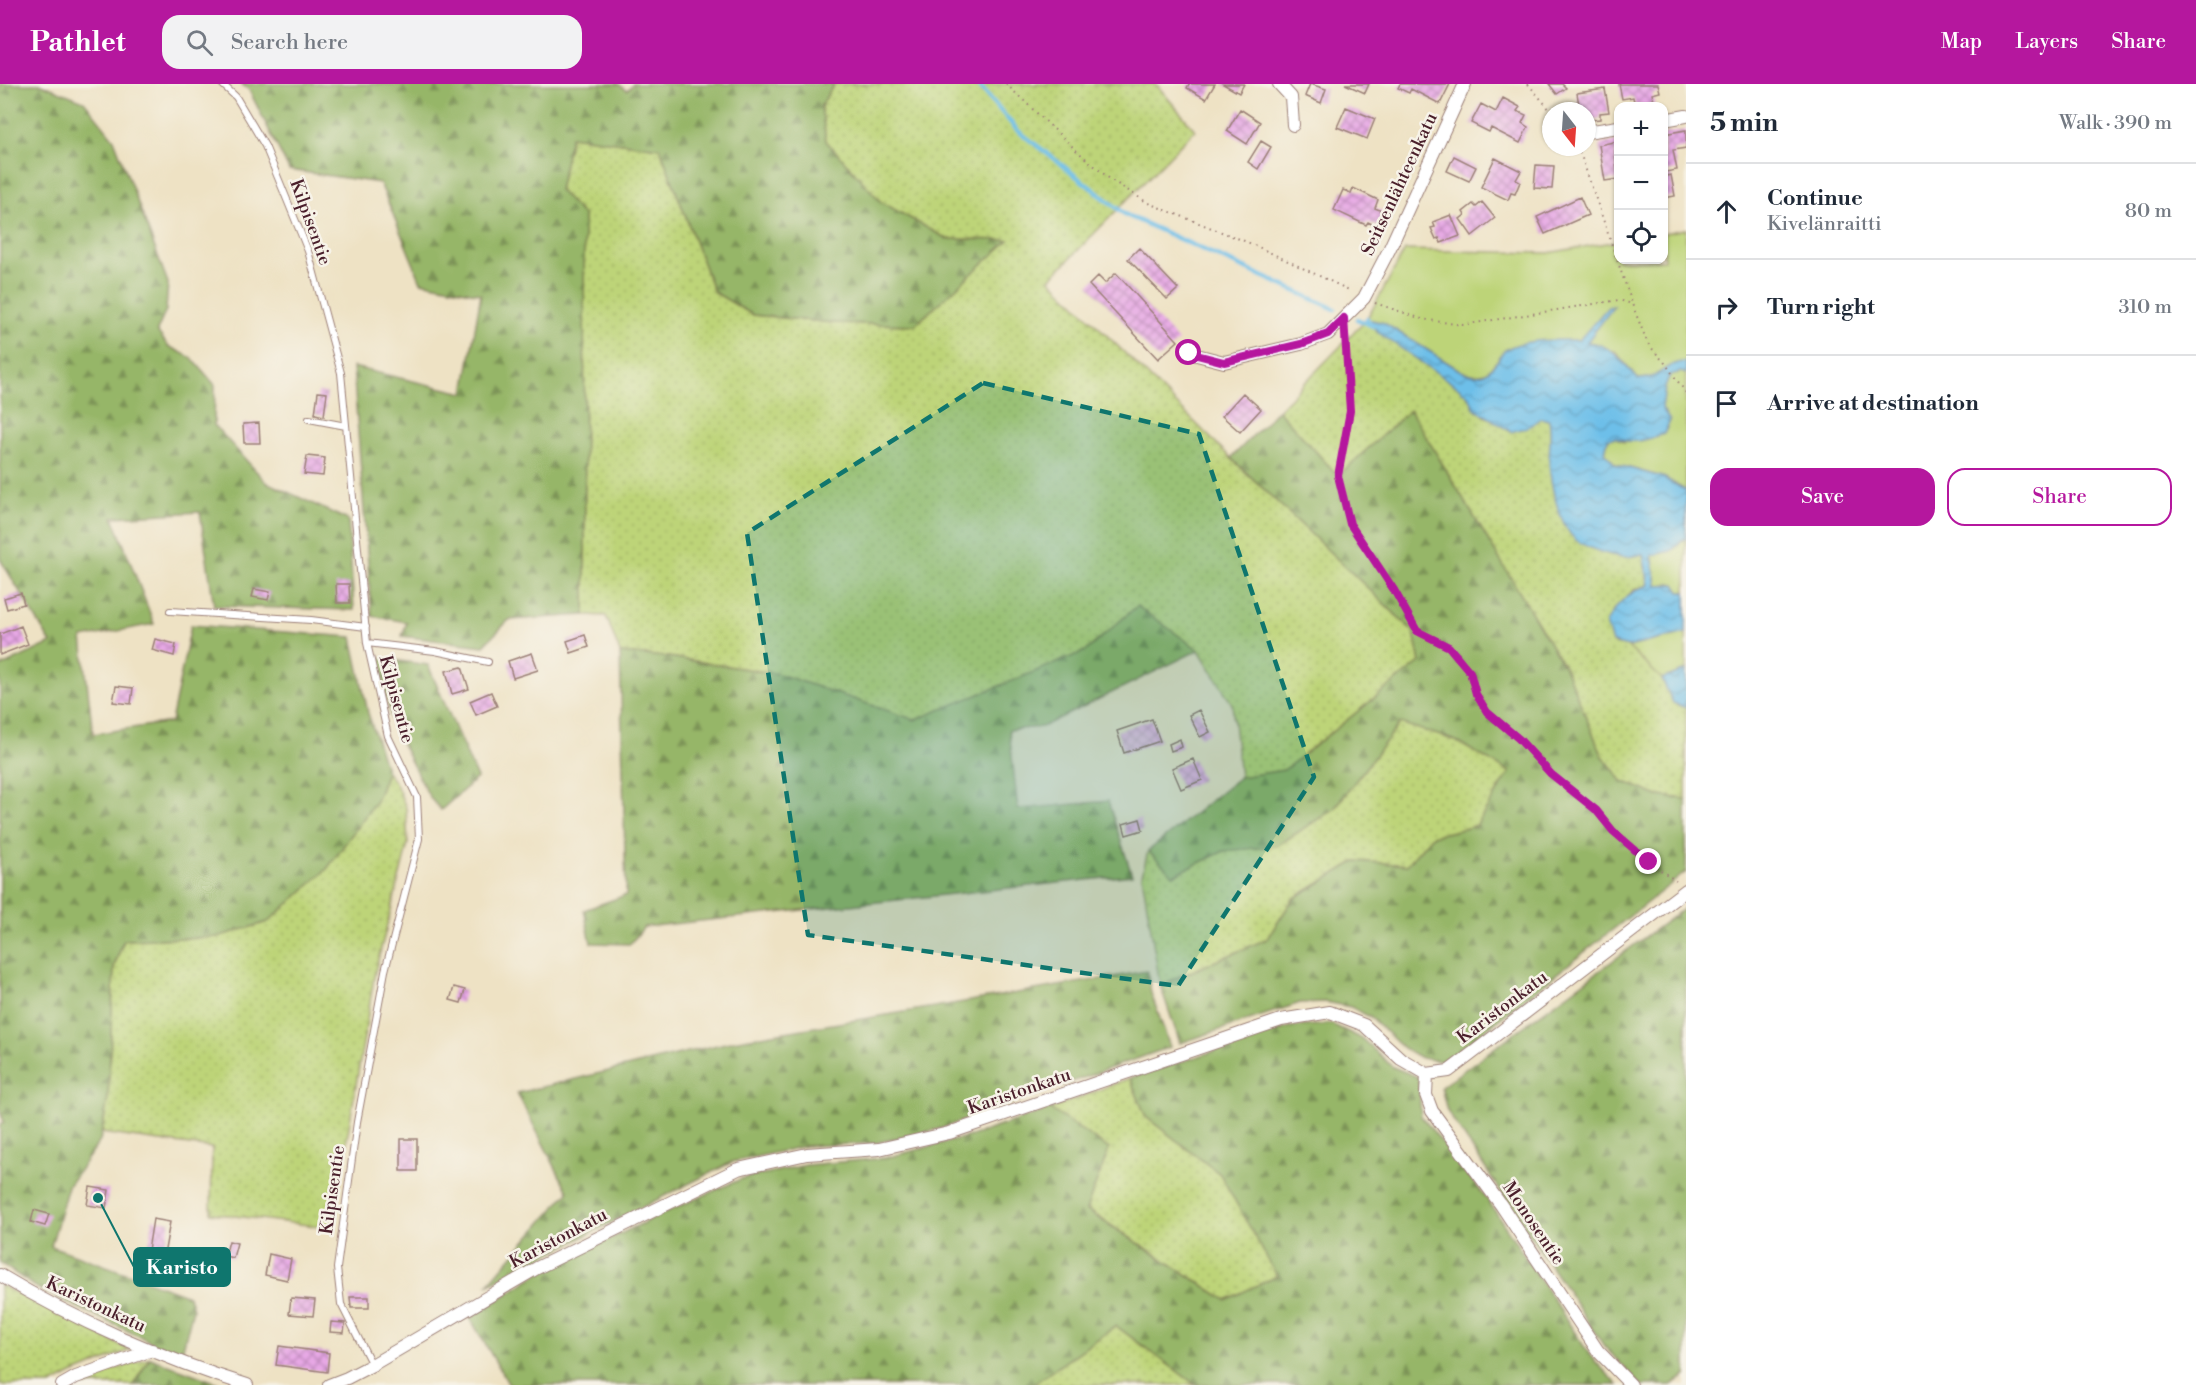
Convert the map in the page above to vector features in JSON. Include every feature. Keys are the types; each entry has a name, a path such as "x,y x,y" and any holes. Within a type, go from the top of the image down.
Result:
{"street":[{"path":"1279,84 1291,97 1293,125"},
{"name":"Seitsenlähteenkatu","path":"1189,353 1224,362 1301,344 1328,334 1364,298 1389,250 1465,84"},
{"path":"1668,119 1686,116"},
{"path":"1596,131 1614,128"},
{"name":"Karistonkatu","path":"329,1385 372,1365 537,1268 738,1169 807,1154 879,1149 949,1134 1281,1020 1330,1012 1364,1025 1401,1059 1427,1074 1449,1071 1681,885"},
{"name":"Monosentie","path":"1427,1074 1426,1095 1431,1111 1501,1205 1598,1351 1631,1385"},
{"name":"Karistonkatu","path":"0,1275 24,1290 152,1350 217,1376 247,1385"},
{"path":"62,1385 76,1377 152,1350"}],"lane":[{"name":"Kilpisentie","path":"222,84 236,97 265,146 308,251 341,373 367,643 388,736 417,797 419,839 385,971 357,1122 337,1268 341,1304 372,1365"},
{"path":"309,419 346,426"},
{"path":"170,611 310,620 366,627"},
{"path":"367,643 435,651 488,662"}],"path":[{"path":"1006,84 1111,180 1148,203 1252,244 1364,298 1422,319 1462,326 1607,300 1619,300 1632,304"},
{"path":"1528,84 1543,102"},
{"path":"1581,156 1648,344 1686,393"},
{"path":"1344,318 1350,411 1338,476 1350,524 1389,581 1417,631 1449,647 1470,672 1476,694 1487,712 1519,739 1551,774 1596,810 1613,831 1649,862 1681,885"}],"highlighted area":[{"path":"983,383 1199,434 1314,777 1178,986 808,935 747,533"}],"green space":[{"path":"0,84 41,84 84,101 114,139 168,283 166,310 157,331 168,346 192,358 215,385 214,425 266,482 348,520 354,610 214,606 200,512 113,517 154,624 82,638 93,734 171,722 191,625 352,637 368,713 387,772 376,801 327,869 268,922 217,937 124,940 114,966 108,1097 100,1141 68,1186 51,1246 189,1296 193,1309 181,1356 39,1289 0,1263 0,1124 4,1122 0,1111 0,667 51,643 0,559"},
{"path":"241,84 618,84 627,90 633,84 834,84 821,106 826,141 881,202 947,239 1009,240 915,325 834,323 753,315 714,292 660,148 571,136 559,190 584,216 585,615 509,620 483,646 402,636 407,622 372,616 353,367 464,393 481,294 421,282 380,183 289,170 249,90"},
{"path":"834,84 1156,84 1195,130 1050,279 1231,458 1414,632 1420,662 1284,770 1240,777 1232,704 1199,650 1137,606 1086,651 915,720 779,674 668,657 620,653 606,616 585,615 584,216 559,190 571,136 660,148 714,292 753,315 834,323 915,325 1008,240 947,239 881,202 826,141 821,106"},
{"path":"1686,229 1686,491 1665,478 1615,464 1605,453 1608,439 1615,437 1624,442 1662,408 1647,379 1638,379 1615,351 1505,350 1492,368 1476,375 1461,371 1384,323 1367,319 1405,250 1548,253 1614,242 1614,264 1668,264 1668,232"},
{"path":"1367,319 1379,333 1459,388 1470,398 1474,408 1487,417 1530,426 1541,418 1549,420 1556,490 1564,522 1574,535 1595,549 1615,554 1643,554 1649,585 1634,590 1613,610 1612,643 1628,647 1662,679 1673,703 1686,708 1686,799 1658,796 1622,781 1602,755 1566,670 1410,410 1338,476 1278,410"},
{"path":"1278,410 1338,476 1410,410 1566,670 1602,755 1622,781 1658,796 1686,799 1686,872 1457,1052 1441,1061 1421,1058 1403,1048 1370,1017 1351,1007 1326,1002 1300,1003 1180,1043 1160,985 1267,939 1293,899 1356,861 1407,865 1432,836 1476,826 1510,772 1454,740 1400,723 1334,809 1277,846 1224,851 1173,875 1148,851 1240,777 1284,770 1420,662 1414,632 1231,458"},
{"path":"1686,538 1686,592 1680,592 1674,584 1657,585 1652,554 1671,551"},
{"path":"1137,606 1199,650 1042,727 1009,730 1018,809 1108,801 1132,875 644,927 630,944 591,943 584,910 626,895 620,653 668,657 779,674 915,720 1086,651"},
{"path":"1686,633 1686,670 1662,679 1628,647"},
{"path":"378,658 428,665 477,778 441,810 430,798 393,727"},
{"path":"1400,723 1454,740 1510,772 1476,826 1432,836 1407,865 1356,861 1293,899 1267,939 1160,985 1142,875 1148,851 1174,875 1224,851 1277,845 1334,809"},
{"path":"387,772 396,784 406,808 408,844 375,972 332,1228 211,1213 212,1148 102,1133 108,1097 114,967 124,940 217,937 376,801"},
{"path":"1686,907 1686,1376 1671,1385 1641,1385 1604,1346 1447,1111 1441,1087"},
{"path":"1147,971 1151,993 1170,1047 939,1129 875,1143 805,1146 732,1162 487,1285 568,1192 517,1093 738,1040"},
{"path":"1331,1024 1361,1038 1393,1067 1418,1077 1421,1116 1487,1199 1591,1357 1618,1385 1196,1385 1116,1326 1032,1385 509,1385 470,1318 539,1273 741,1179 806,1165 885,1158 971,1136 1050,1109 1109,1149 1086,1210 1226,1300 1277,1276 1220,1174 1146,1117 1130,1078 1290,1027"},
{"path":"1130,1078 1146,1117 1220,1174 1278,1276 1226,1300 1086,1209 1109,1149 1050,1109"},
{"path":"0,1285 130,1350 51,1385 0,1385"},
{"path":"1116,1326 1196,1385 1032,1385"},
{"path":"150,1358 133,1385 72,1385 79,1381"},
{"path":"150,1358 223,1385 133,1385"}],"water":[{"path":"1614,306 1587,342 1596,343 1610,350 1638,379 1652,377 1673,364 1686,362 1686,374 1681,372 1670,375 1665,388 1662,408 1670,421 1664,434 1646,440 1628,441 1615,437 1608,439 1605,452 1615,464 1665,478 1686,491 1686,538 1671,551 1652,555 1657,585 1675,584 1680,592 1686,592 1686,633 1628,647 1612,643 1606,623 1623,600 1649,585 1643,555 1625,557 1606,554 1581,543 1570,533 1560,515 1551,481 1549,420 1541,418 1530,426 1511,432 1474,408 1470,398 1459,388 1379,333 1367,319 1384,323 1461,371 1481,375 1489,370 1504,351 1521,343 1579,340 1608,307"},
{"path":"1686,670 1686,708 1673,703 1662,679"}],"building":[{"path":"1189,84 1215,84 1206,99 1187,88"},
{"path":"1223,84 1244,84 1239,93"},
{"path":"1310,84 1326,89 1321,103 1305,96"},
{"path":"1345,84 1369,84 1365,93"},
{"path":"1400,84 1450,84 1440,104 1411,89 1409,93 1398,88"},
{"path":"1549,84 1562,84 1566,88 1557,94"},
{"path":"1619,84 1658,84 1660,92 1652,94 1654,102 1634,102 1633,97 1622,99"},
{"path":"1605,89 1609,112 1600,113 1600,119 1596,119 1596,102 1578,102 1577,93"},
{"path":"1503,98 1520,107 1517,111 1526,115 1522,123 1528,127 1520,143 1491,128 1489,132 1471,123 1481,104 1496,112"},
{"path":"1346,107 1375,119 1367,139 1337,127"},
{"path":"1240,109 1260,122 1247,144 1227,131"},
{"path":"1686,130 1686,148 1673,150 1677,170 1668,172 1668,156 1668,133"},
{"path":"1261,141 1271,147 1258,169 1248,162"},
{"path":"1614,142 1614,180 1605,181 1599,145"},
{"path":"1454,156 1476,167 1469,181 1447,171"},
{"path":"1495,158 1521,171 1516,180 1520,182 1515,194 1511,193 1508,200 1481,187"},
{"path":"1536,165 1554,166 1552,189 1534,188"},
{"path":"1671,175 1675,196 1668,197 1668,176"},
{"path":"1353,188 1378,200 1375,208 1387,213 1380,228 1368,222 1366,225 1334,210 1343,190 1351,193"},
{"path":"1580,197 1588,215 1545,234 1537,217"},
{"path":"1482,202 1495,218 1472,236 1460,219 1465,215 1463,212 1473,204 1476,207"},
{"path":"1451,215 1460,236 1441,243 1439,238 1436,239 1431,228 1435,227 1433,222"},
{"path":"1139,248 1178,289 1167,299 1128,259"},
{"path":"1116,273 1178,341 1158,359 1089,285 1098,276 1105,283"},
{"path":"318,392 327,393 324,416 315,414"},
{"path":"1243,393 1261,409 1240,432 1222,416"},
{"path":"259,423 260,443 244,443 243,424"},
{"path":"307,456 325,458 323,476 304,474"},
{"path":"336,584 349,584 350,603 337,603"},
{"path":"254,589 270,592 268,600 252,597"},
{"path":"21,593 24,604 7,609 4,598"},
{"path":"21,626 28,644 0,655 0,634"},
{"path":"585,635 589,647 571,653 567,641"},
{"path":"155,639 176,644 174,656 152,650"},
{"path":"532,653 538,670 513,678 508,661"},
{"path":"462,667 469,689 452,694 446,671"},
{"path":"116,686 133,688 131,704 113,702"},
{"path":"491,692 497,706 476,715 470,701"},
{"path":"1199,710 1210,732 1200,737 1189,715"},
{"path":"1152,719 1160,741 1124,753 1117,731"},
{"path":"1180,739 1182,747 1171,751 1169,744"},
{"path":"1193,759 1202,780 1181,789 1172,768"},
{"path":"1140,819 1143,830 1126,835 1123,824"},
{"path":"454,987 465,990 461,1003 450,1000"},
{"path":"401,1139 417,1139 417,1171 401,1171"},
{"path":"90,1187 109,1190 106,1208 87,1205"},
{"path":"34,1210 49,1214 45,1226 31,1222"},
{"path":"153,1219 170,1222 162,1266 146,1263"},
{"path":"229,1241 237,1243 233,1258 225,1256"},
{"path":"269,1254 291,1259 287,1280 265,1275"},
{"path":"350,1297 369,1297 369,1308 351,1308"},
{"path":"291,1298 315,1300 313,1316 289,1314"},
{"path":"331,1322 345,1323 344,1333 330,1332"},
{"path":"279,1346 329,1353 327,1372 276,1365"}],"waterway":[{"path":"978,84 1017,130 1126,215 1335,309"},
{"path":"1357,319 1373,326 1367,319"}],"place":[{"name":"Karisto","path":"98,1198"}],"route":[{"path":"1189,353 1224,362 1301,344 1328,334 1344,318 1350,411 1338,476 1350,524 1373,556 1417,631 1449,647 1470,672 1476,694 1487,712 1519,739 1551,774 1596,810 1613,831 1649,862"}]}
